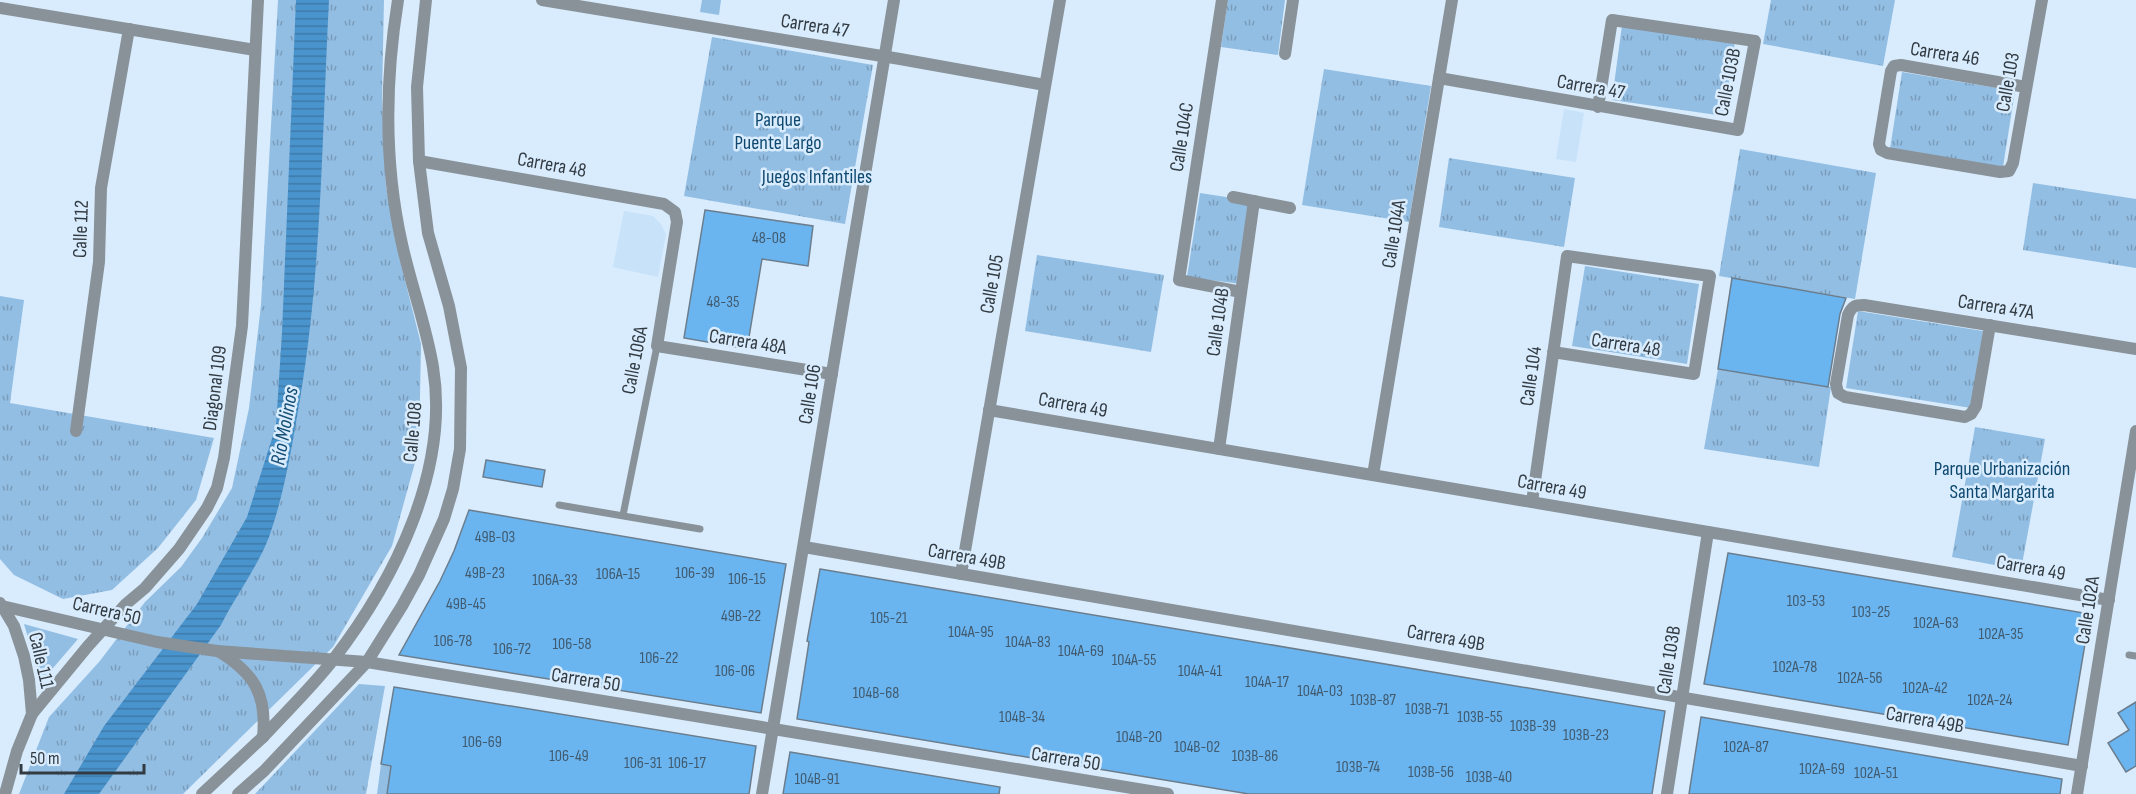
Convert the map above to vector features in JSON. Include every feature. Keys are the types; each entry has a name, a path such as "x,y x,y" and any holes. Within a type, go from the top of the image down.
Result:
{"street":[{"name":"Diagonal 109","path":"32,714 126,604 145,588 179,549 207,508 217,488 224,458 242,326 258,0"},
{"name":"Calle 108","path":"202,794 263,737 334,659 375,598 409,535 424,492 431,462 434,433 433,368 402,243 389,162 389,81 398,0"},
{"path":"238,794 264,771 367,662 419,575 444,519 453,489 460,449 461,368 449,306 428,233 419,161 417,87 426,0"},
{"name":"Carrera 47","path":"542,0 885,56 1045,86"},
{"name":"Calle 106","path":"762,794 894,0"},
{"name":"Calle 105","path":"961,574 1060,0"},
{"name":"Calle 104C","path":"1222,0 1179,280 1241,291"},
{"path":"1285,54 1293,0"},
{"name":"Calle 104A","path":"1373,475 1452,0"},
{"name":"Calle 103","path":"2009,171 2013,163 2042,0"},
{"path":"0,8 255,50"},
{"name":"Calle 103B","path":"1598,107 1612,20 1755,41 1737,130"},
{"name":"Calle 112","path":"76,431 99,262 101,188 129,29"},
{"name":"Carrera 46","path":"2009,171 2000,172 1887,153 1881,150 1879,144 1891,71 1894,66 1901,65 2026,87"},
{"name":"Carrera 47","path":"1439,78 1737,130"},
{"name":"Carrera 48","path":"419,161 664,204 675,212"},
{"path":"1233,196 1290,208"},
{"name":"Calle 104B","path":"1219,449 1254,201"},
{"name":"Calle 106A","path":"657,346 677,222 675,212"},
{"name":"Calle 104","path":"1532,502 1567,256 1710,276 1694,374"},
{"name":"Carrera 47A","path":"1989,325 1977,406 1971,414 1965,417 1845,397 1838,393 1836,384 1851,309 1856,304 1989,325 2136,349"},
{"name":"Carrera 48A","path":"657,346 832,374"},
{"name":"Carrera 48","path":"1553,352 1694,374"},
{"name":"Carrera 49","path":"989,410 2109,600"},
{"name":"Calle 102A","path":"2077,794 2136,431"},
{"name":"Calle 103B","path":"1667,794 1708,532"},
{"name":"Carrera 49B","path":"804,547 2082,766"},
{"name":"Carrera 50","path":"1,604 157,642 212,650 367,662 1168,794"},
{"name":"Calle 111","path":"1,604 14,626 24,656 32,714 17,751 5,794"},
{"path":"212,650 233,661 255,684 262,699 263,737"}],"lane":[{"name":"Calle 106A","path":"623,516 657,346"},
{"path":"560,505 700,529"}],"shaded area":[{"path":"1564,109 1584,113 1576,162 1556,159"},
{"path":"624,211 653,216 661,224 666,234 658,277 613,267"}],"green space":[{"path":"278,0 384,0 382,97 386,186 400,260 421,344 419,448 392,546 333,647 183,794 19,794 49,717 99,662 145,602 181,567 202,538 232,488 249,408 261,305"},
{"path":"702,0 721,0 719,15 700,12"},
{"path":"1228,0 1285,0 1278,55 1221,47"},
{"path":"1771,0 1895,0 1883,66 1763,44"},
{"path":"1622,25 1735,41 1724,116 1612,100"},
{"name":"Parque Puente Largo","path":"712,37 873,65 845,224 684,196"},
{"path":"1324,69 1431,86 1409,222 1302,205"},
{"path":"1902,72 2015,91 2003,167 1890,149"},
{"path":"1740,149 1876,173 1855,299 1719,276"},
{"path":"1449,158 1575,178 1564,247 1439,227"},
{"path":"2033,183 2136,199 2136,268 2023,250"},
{"path":"1200,193 1252,201 1241,284 1187,277"},
{"path":"1037,255 1164,275 1151,352 1025,331"},
{"path":"1585,266 1699,284 1687,364 1572,346"},
{"path":"0,296 24,300 10,403 214,438 196,500 158,548 112,590 63,599 14,575 0,559"},
{"path":"1858,311 1983,331 1971,408 1846,388"},
{"path":"1718,369 1831,387 1819,467 1704,449"},
{"name":"Parque Urbanización Santa Margarita","path":"1975,427 2045,439 2021,570 1952,557"},
{"path":"24,624 78,639 41,682"},
{"path":"359,684 385,686 366,794 255,794"},
{"path":"381,764 418,771 388,786 387,794 377,794"}],"water":[{"name":"Río Molinos","path":"296,0 329,0 313,300 294,434 275,520 259,560 221,625 99,794 64,794 104,726 197,604 247,517 276,426"}],"building":[{"path":"705,210 813,226 808,266 762,259 747,349 684,338"},
{"path":"1732,278 1846,298 1840,314 1828,387 1718,369"},
{"path":"486,460 545,470 542,487 483,477"},
{"path":"469,510 786,564 761,713 399,655 440,581"},
{"path":"1728,553 2090,614 2068,745 1704,684"},
{"path":"820,569 1665,711 1652,794 1249,794 797,719 809,642 807,641"},
{"path":"394,687 756,746 749,794 387,794 391,766 381,764"},
{"path":"2136,702 2136,766 2126,772 2108,743 2129,730 2118,713"},
{"path":"1701,717 2062,779 2060,794 1689,794"},
{"path":"790,752 1000,787 999,794 783,794"}],"park label":[{"name":"Juegos Infantiles","path":"817,176"}]}
